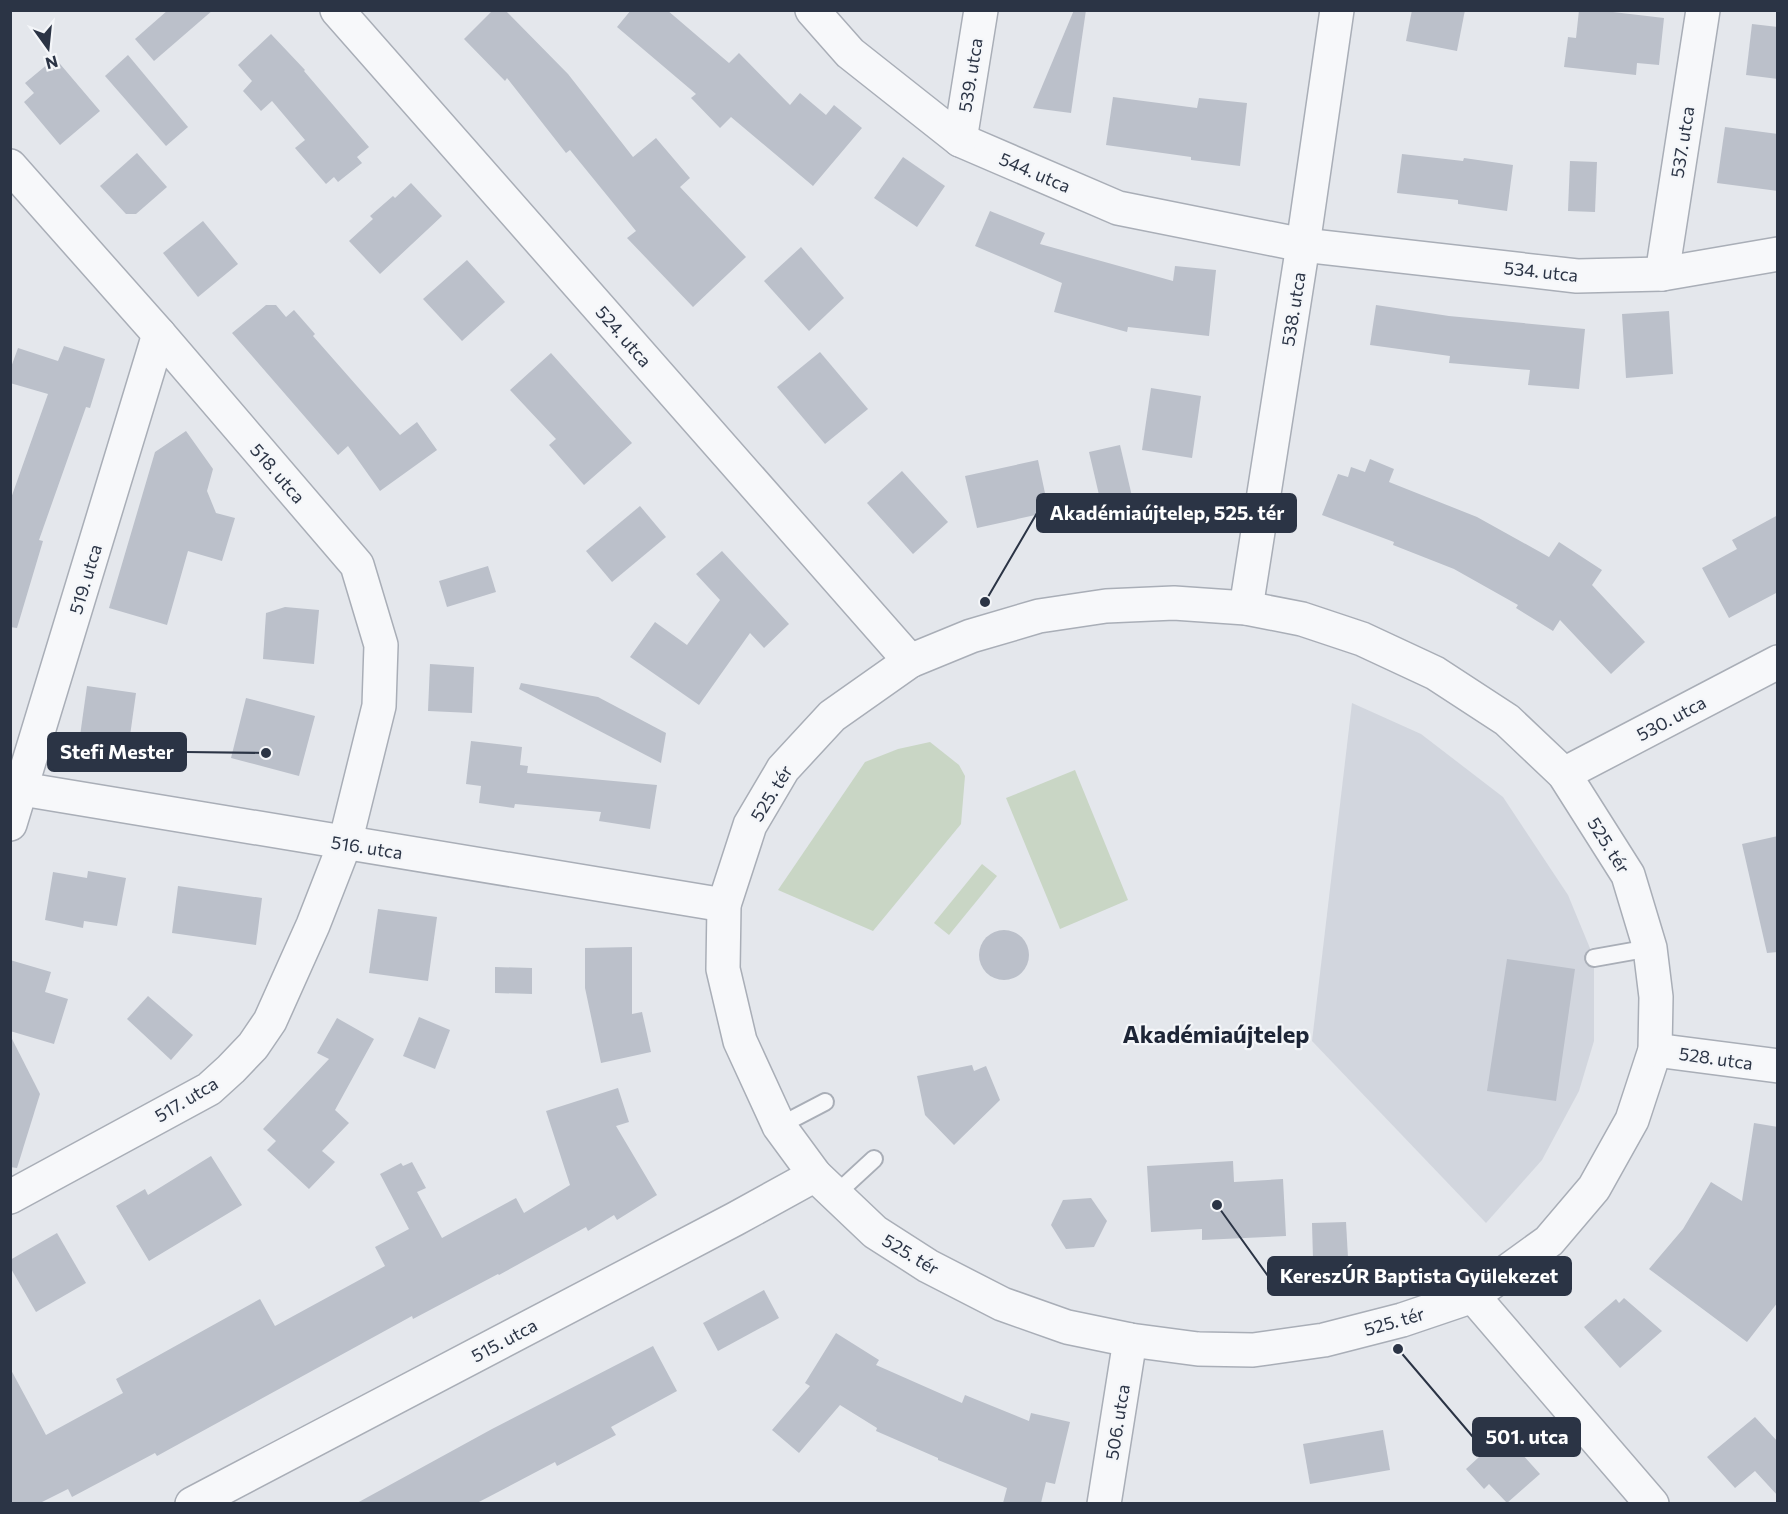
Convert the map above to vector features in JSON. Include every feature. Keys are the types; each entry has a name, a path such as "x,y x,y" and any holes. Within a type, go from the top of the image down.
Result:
{"street":[{"name":"544. utca","path":"812,10 850,53 960,140 1118,208 1303,245"},
{"name":"539. utca","path":"960,140 981,10"},
{"name":"538. utca","path":"1246,608 1337,10"},
{"name":"537. utca","path":"1662,274 1703,10"},
{"name":"524. utca","path":"340,12 910,661"},
{"name":"518. utca","path":"10,166 159,334 357,565 381,645 379,706 345,843"},
{"name":"534. utca","path":"1303,245 1577,276 1662,274 1778,254"},
{"name":"519. utca","path":"10,824 16,787 159,334"},
{"name":"525. tér","path":"1174,603 1246,608 1302,619 1362,639 1435,673 1507,720 1564,774 1628,875 1650,948 1656,997 1655,1050 1632,1120 1594,1188 1550,1241 1473,1296 1402,1320 1324,1340 1253,1350 1198,1349 1130,1340 1067,1327 1002,1304 928,1266 875,1232 825,1185 779,1126 740,1041 723,969 724,905 750,825 783,770 832,716 910,661 971,636 1050,614 1106,606 1174,603"},
{"name":"530. utca","path":"1564,774 1778,662"},
{"name":"516. utca","path":"16,787 724,905"},
{"name":"517. utca","path":"10,1197 209,1089 254,1046 270,1021 313,925 345,843"},
{"name":"528. utca","path":"1655,1050 1778,1066"},
{"name":"515. utca","path":"192,1503 724,1225 825,1185"},
{"path":"1473,1296 1653,1503"},
{"name":"506. utca","path":"1104,1503 1130,1340"}],"lane":[{"path":"1594,958 1650,948"},
{"path":"779,1126 825,1102"},
{"path":"825,1185 874,1159"}],"shaded area":[{"path":"1352,703 1421,734 1503,797 1568,895 1594,958 1594,1041 1579,1091 1542,1160 1486,1223 1312,1041"}],"green space":[{"path":"930,742 959,765 965,776 961,824 873,931 778,890 865,762 898,749"},
{"path":"1075,770 1128,900 1060,929 1006,798"},
{"path":"982,864 997,876 949,935 934,923"}],"building":[{"path":"168,10 213,10 154,61 135,39"},
{"path":"493,10 505,10 568,74 633,157 656,138 690,178 680,187 746,257 693,307 627,238 636,231 570,150 566,153 507,78 505,81 464,39"},
{"path":"631,10 667,10 729,63 739,53 790,105 800,93 826,115 834,105 862,128 813,186 731,117 720,128 691,98 696,94 617,27"},
{"path":"1074,10 1086,10 1071,113 1033,108"},
{"path":"1412,10 1465,10 1457,51 1406,41"},
{"path":"1579,10 1664,18 1659,65 1637,63 1636,75 1564,67 1568,37 1576,38"},
{"path":"1752,24 1778,27 1778,79 1746,75"},
{"path":"271,34 305,70 369,147 357,157 362,163 338,182 334,177 326,184 295,148 305,140 272,101 261,111 243,91 252,81 238,65"},
{"path":"128,55 188,127 166,146 105,76"},
{"path":"55,58 100,111 60,145 24,102 34,93 25,83"},
{"path":"1113,97 1197,108 1199,98 1247,103 1240,166 1106,145"},
{"path":"1725,127 1778,134 1778,191 1717,183"},
{"path":"137,153 167,187 136,214 126,214 100,186"},
{"path":"1402,154 1463,161 1464,158 1513,165 1507,211 1458,204 1458,200 1397,193"},
{"path":"903,157 945,186 917,227 874,198"},
{"path":"1570,161 1597,162 1595,212 1568,211"},
{"path":"411,183 442,216 380,274 349,241 373,219 370,216"},
{"path":"990,211 1045,233 1040,244 1173,281 1175,266 1216,270 1209,336 1128,327 1127,332 1054,312 1062,283 975,246"},
{"path":"203,221 238,264 198,297 163,253"},
{"path":"801,247 844,298 809,331 764,281"},
{"path":"467,260 505,302 462,341 423,299"},
{"path":"266,305 276,305 286,317 294,310 315,334 313,336 400,435 417,422 437,450 380,491 348,446 338,455 232,333"},
{"path":"1376,305 1449,316 1585,329 1579,389 1528,385 1530,370 1449,363 1450,356 1370,345"},
{"path":"1669,311 1673,374 1626,378 1622,314"},
{"path":"64,346 105,359 90,408 86,407 39,540 43,541 17,628 10,627 10,501 48,394 10,383 10,370 18,348 58,361"},
{"path":"820,352 868,409 825,444 777,387"},
{"path":"551,353 632,443 584,485 549,445 556,439 510,390"},
{"path":"1151,388 1201,396 1192,458 1142,450"},
{"path":"186,431 213,469 207,491 216,513 235,518 222,561 188,551 167,625 109,608 155,452"},
{"path":"1120,445 1134,505 1103,512 1089,452"},
{"path":"1370,459 1394,469 1389,482 1477,517 1549,557 1559,542 1602,570 1592,585 1645,642 1611,674 1560,620 1553,631 1516,608 1518,605 1454,569 1393,545 1394,542 1322,515 1338,474 1348,477 1351,467 1365,472"},
{"path":"1038,460 1049,512 977,528 965,476"},
{"path":"902,471 948,522 913,554 867,503"},
{"path":"640,506 666,537 612,582 586,551"},
{"path":"1778,515 1778,592 1729,618 1702,568 1737,549 1732,540"},
{"path":"722,551 789,624 764,648 750,633 699,705 630,657 655,622 687,645 720,600 696,574"},
{"path":"488,566 496,592 447,607 439,581"},
{"path":"285,607 319,610 314,664 263,659 266,613"},
{"path":"430,664 474,667 472,713 428,711"},
{"path":"521,683 598,697 666,733 661,763 519,689"},
{"path":"87,686 136,693 128,750 79,743"},
{"path":"246,698 315,716 299,776 231,758"},
{"path":"471,741 522,747 520,765 528,766 527,773 657,785 650,829 599,821 601,812 515,804 514,808 479,803 481,786 466,784"},
{"path":"1778,836 1778,952 1767,953 1742,844"},
{"path":"88,871 126,878 117,926 84,921 83,928 45,920 53,872 87,878"},
{"path":"178,886 262,898 256,945 172,933"},
{"path":"378,909 437,917 428,981 369,973"},
{"path":"1004,930 1022,937 1029,955 1022,973 1004,980 986,973 979,955 986,937"},
{"path":"632,947 632,1014 642,1012 651,1052 601,1063 585,988 585,948"},
{"path":"1507,959 1575,969 1556,1101 1487,1091"},
{"path":"10,960 51,972 45,992 68,999 54,1044 10,1031"},
{"path":"495,967 532,968 532,994 495,993"},
{"path":"148,996 193,1035 171,1060 127,1019"},
{"path":"419,1017 450,1030 435,1069 403,1056"},
{"path":"337,1018 374,1039 335,1110 349,1123 322,1151 335,1162 309,1189 267,1150 276,1141 263,1129 329,1059 317,1053"},
{"path":"10,1035 40,1094 17,1168 10,1167"},
{"path":"972,1065 974,1071 986,1066 1000,1100 954,1145 925,1115 917,1076"},
{"path":"618,1088 629,1122 616,1126 657,1195 617,1220 614,1215 588,1231 586,1227 413,1319 412,1316 157,1456 155,1453 72,1497 68,1489 40,1503 10,1503 10,1368 46,1435 123,1393 116,1379 260,1299 275,1326 385,1266 375,1247 409,1229 380,1174 401,1163 403,1166 412,1162 426,1188 417,1192 442,1238 516,1198 524,1213 570,1185 546,1111"},
{"path":"1754,1123 1778,1127 1778,1302 1747,1342 1649,1269 1683,1229 1711,1182 1742,1201"},
{"path":"211,1156 242,1205 149,1261 116,1206 145,1189 148,1195"},
{"path":"1233,1161 1234,1182 1283,1179 1286,1236 1202,1240 1202,1229 1151,1232 1147,1166"},
{"path":"1091,1198 1107,1221 1094,1247 1066,1249 1051,1225 1063,1200"},
{"path":"1346,1222 1348,1258 1313,1259 1312,1223"},
{"path":"57,1233 86,1283 36,1312 10,1267 10,1260"},
{"path":"764,1290 779,1318 718,1351 703,1323"},
{"path":"1624,1298 1662,1331 1620,1368 1584,1327 1616,1299 1619,1303"},
{"path":"836,1333 879,1360 876,1365 962,1403 965,1395 1029,1421 1031,1413 1070,1422 1055,1484 1046,1482 1041,1503 1003,1503 1007,1488 938,1460 938,1458 876,1431 877,1428 840,1405 799,1453 772,1430 810,1386 805,1383"},
{"path":"653,1346 677,1391 611,1427 616,1435 557,1466 555,1462 477,1503 357,1503 492,1429"},
{"path":"1755,1417 1778,1442 1778,1496 1755,1471 1735,1488 1707,1457"},
{"path":"1383,1430 1390,1470 1310,1484 1303,1444"},
{"path":"1504,1434 1540,1474 1507,1503 1489,1484 1484,1489 1466,1469"}],"place":[{"name":"Akadémiaújtelep, 525. tér","path":"985,602"},
{"name":"Stefi Mester","path":"266,753"},
{"name":"KereszÚR Baptista Gyülekezet","path":"1217,1205"},
{"name":"501. utca","path":"1398,1349"}],"district":[{"name":"Akadémiaújtelep","path":"1216,1033"}]}
